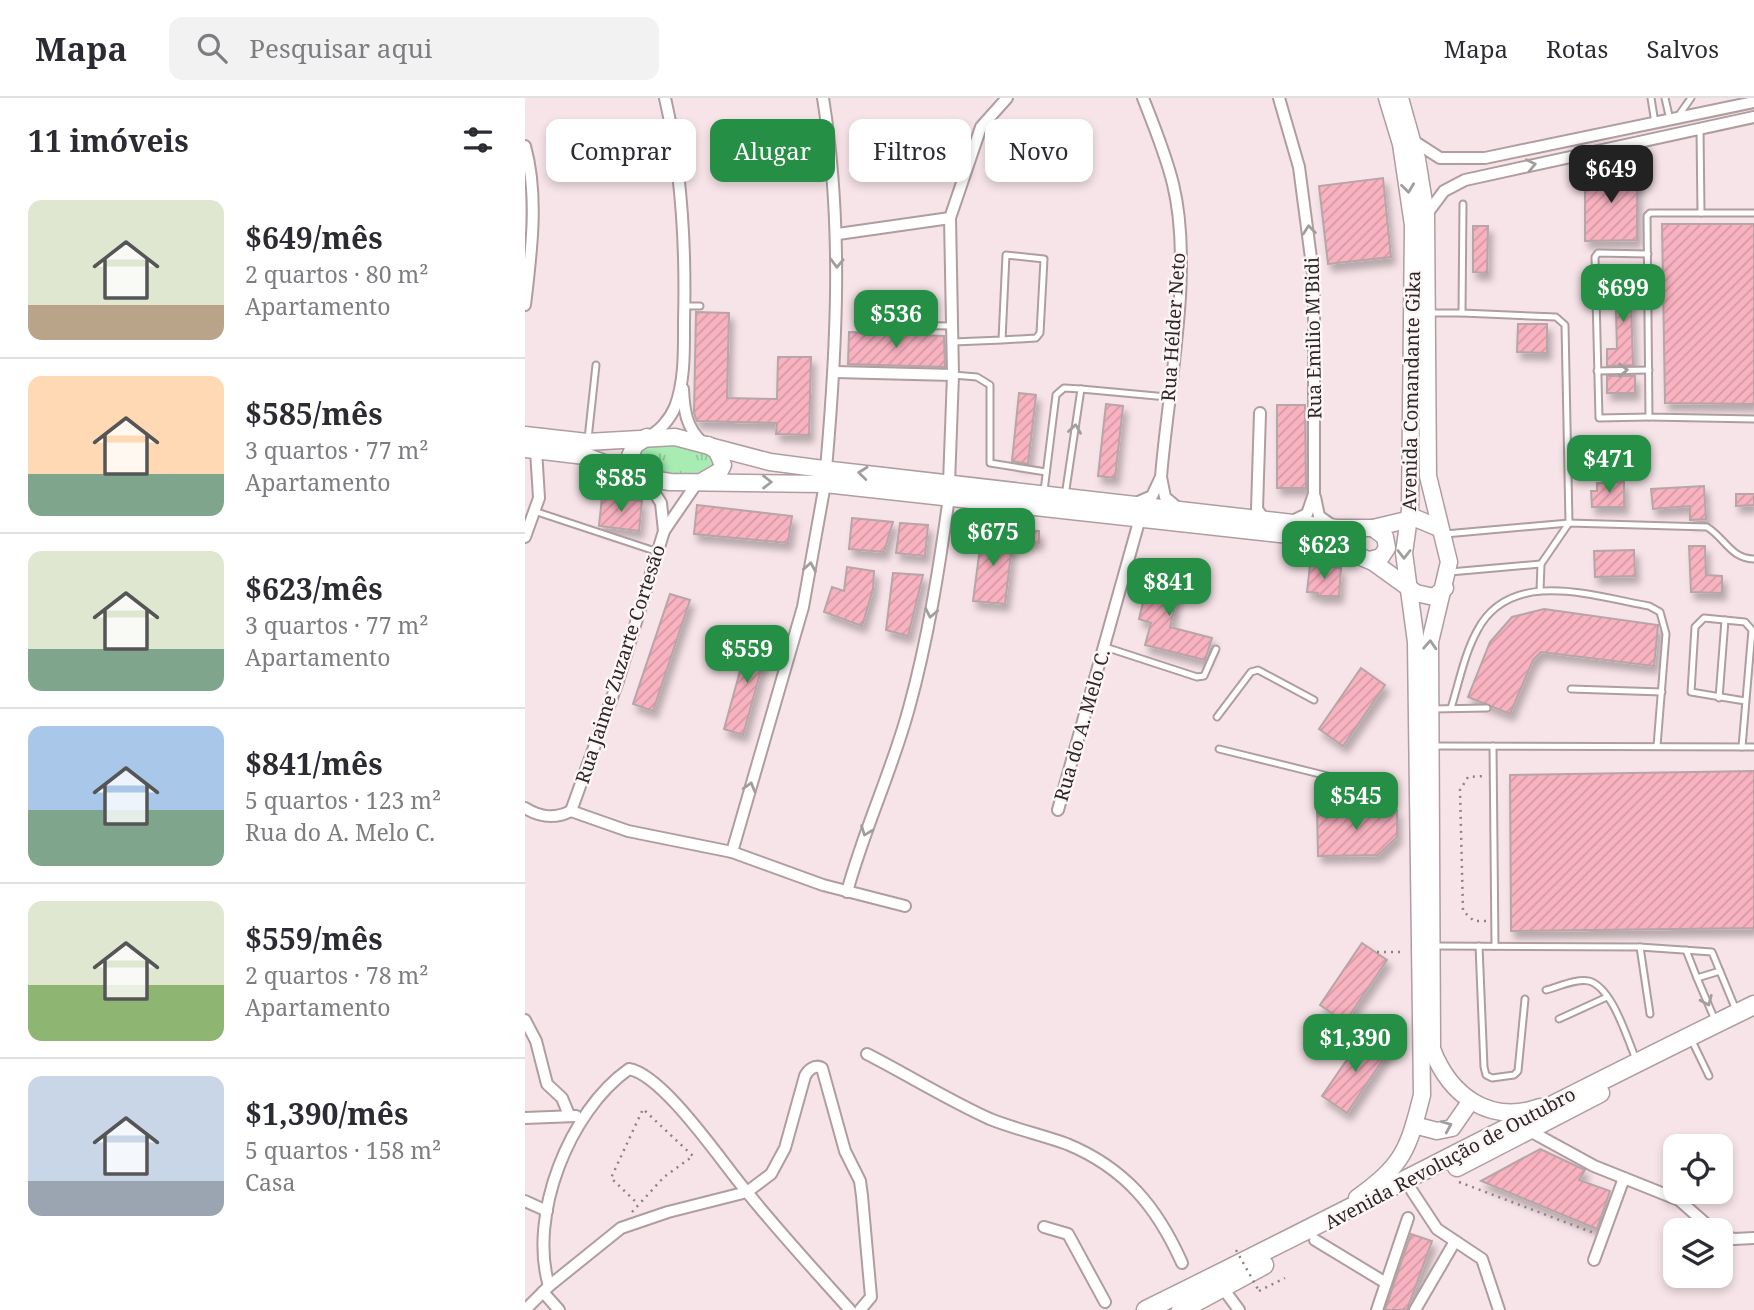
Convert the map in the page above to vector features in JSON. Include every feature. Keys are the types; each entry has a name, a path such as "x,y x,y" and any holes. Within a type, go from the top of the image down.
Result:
{"main road":[{"name":"Avenida Revolução de Outubro","path":"1181,1310 1562,1099 1717,1023 1749,1012"},
{"name":"Avenida Revolução de Outubro","path":"1146,1310 1412,1191 1695,1045 1749,1012"}],"street":[{"path":"664,531 698,483 720,471 723,465 717,451 703,443 693,432 685,415 682,372 685,253 679,181 665,98"},
{"path":"732,852 803,607 825,476 835,372 838,234 823,98"},
{"path":"848,892 858,851 908,710 931,616 949,490 953,374 950,218 981,127 1007,98"},
{"name":"Rua Hélder Neto","path":"1143,98 1173,186 1178,223 1179,278 1161,477"},
{"name":"Rua Emilio M'Bidi","path":"1279,98 1299,167 1314,281 1314,494"},
{"name":"Avenida Comandante Gika","path":"1315,1234 1384,1178 1405,1153 1422,1095 1416,642 1404,553 1409,519 1413,225 1403,155 1387,98"},
{"name":"Avenida Comandante Gika","path":"1400,98 1412,140 1426,215 1427,476 1447,551 1446,580 1430,642 1432,1049 1448,1081 1470,1102"},
{"path":"1412,140 1440,158 1485,158 1754,102"},
{"path":"1426,215 1444,191 1465,180 1754,117"},
{"path":"525,146 532,190 530,261 525,305"},
{"path":"838,234 950,218"},
{"path":"645,478 635,468 630,456 635,445 655,434 669,418 676,405 682,372"},
{"path":"835,372 953,374"},
{"path":"1257,515 1260,413"},
{"path":"525,435 587,442 675,437 825,476 949,490 1140,518 1315,538 1370,560 1410,589 1428,597 1446,580"},
{"path":"525,537 537,512 540,484 531,450 585,456 645,478 698,483 825,476"},
{"path":"1128,503 1141,502 1152,496 1161,477"},
{"path":"1161,477 1165,497 1182,510"},
{"name":"Rua Jaime Zuzarte Cortesão","path":"571,811 618,681 664,531 661,503 645,478"},
{"path":"949,490 1065,496 1182,510 1257,515 1285,522 1337,528 1373,528 1420,519 1441,531"},
{"path":"1285,522 1307,514 1314,494"},
{"path":"1314,494 1319,516 1337,528"},
{"name":"Rua do A. Melo C.","path":"1058,810 1140,518"},
{"path":"1370,560 1381,557 1387,548 1385,537 1373,528"},
{"path":"525,808 545,817 559,817 571,811 628,831 732,852 848,892 905,906"},
{"path":"525,1020 536,1041 547,1084 562,1098 569,1115"},
{"path":"867,1054 912,1075 969,1109 1068,1145 1111,1167 1159,1214 1182,1263"},
{"path":"525,1310 546,1289 621,1228 668,1212 747,1192 780,1163 805,1076 810,1069 821,1067 845,1151 860,1181 870,1297 860,1310"},
{"path":"559,1310 546,1289 541,1247 547,1211 582,1116 629,1069 635,1070 683,1111 747,1192 850,1310"},
{"path":"1414,1125 1437,1131 1452,1128 1470,1102 1488,1110 1517,1113 1562,1099"},
{"path":"525,1118 582,1116"},
{"path":"1530,1130 1594,1166 1690,1207 1701,1218"},
{"path":"1594,1260 1624,1178"},
{"path":"1412,1191 1437,1229 1454,1243 1482,1259 1499,1310"},
{"path":"525,1201 547,1211"},
{"path":"1377,1310 1408,1218"},
{"path":"1044,1227 1068,1234 1105,1302"},
{"path":"1315,1234 1386,1283"},
{"path":"1733,1238 1754,1238"},
{"path":"1415,1310 1454,1243"},
{"path":"1222,1287 1238,1310"}],"lane":[{"path":"1651,98 1655,123"},
{"path":"1665,98 1673,120"},
{"path":"1673,120 1691,98"},
{"path":"1700,129 1701,213"},
{"path":"1462,313 1464,204"},
{"path":"1650,417 1648,214 1754,214"},
{"path":"1648,254 1596,255 1599,418 1754,419"},
{"path":"953,342 1002,340 1036,338 1040,333 1044,258 1006,255 1002,340"},
{"path":"685,305 700,305"},
{"path":"1426,313 1556,317 1565,325 1569,523 1541,564 1539,590"},
{"path":"886,325 952,326"},
{"path":"587,442 596,365"},
{"path":"1597,371 1649,370"},
{"path":"953,374 977,377 990,385 990,463 1046,472"},
{"path":"1043,494 1056,395 1064,388 1167,397"},
{"path":"1065,496 1081,389"},
{"path":"537,512 659,552"},
{"path":"1441,531 1569,523 1707,527 1717,533 1732,552 1742,558 1754,559"},
{"path":"1446,580 1541,564"},
{"path":"1451,708 1467,652 1484,619 1511,596 1539,590 1639,604 1660,612 1666,635 1657,747"},
{"path":"1742,747 1752,630 1745,622 1704,618 1695,627 1689,688 1695,695 1745,701"},
{"path":"1719,698 1725,620"},
{"path":"1105,647 1197,677 1204,676 1216,649"},
{"path":"1217,717 1251,672 1258,670 1314,700"},
{"path":"1571,689 1662,692"},
{"path":"1430,709 1487,708"},
{"path":"1430,746 1754,747"},
{"path":"1493,746 1495,946"},
{"path":"1219,749 1344,780"},
{"path":"1431,946 1640,947 1712,952 1720,971 1749,1012"},
{"path":"1479,946 1484,1067 1486,1075 1492,1078 1514,1075 1518,1070 1525,999"},
{"path":"1640,947 1650,1014"},
{"path":"1686,950 1717,1023"},
{"path":"1697,978 1720,971"},
{"path":"1546,990 1589,981 1607,997 1637,1062"},
{"path":"1559,1019 1607,997"},
{"path":"1695,1045 1709,1076"}],"path":[{"path":"1493,776 1468,777 1461,790 1463,911 1474,921 1494,922"},
{"path":"1377,952 1404,951"},
{"path":"1381,1044 1405,1044"},
{"path":"643,1109 693,1156 664,1177 638,1204 611,1178 643,1109"},
{"path":"1440,1175 1602,1237"},
{"path":"1236,1250 1259,1292 1285,1278"}],"green space":[{"path":"698,444 720,464 697,480 640,469 637,447"}],"building":[{"path":"1585,170 1637,170 1637,240 1585,241"},
{"path":"1383,178 1391,257 1328,264 1319,186"},
{"path":"1662,224 1754,224 1754,404 1665,403"},
{"path":"1473,226 1488,226 1487,273 1473,272"},
{"path":"1615,273 1630,273 1633,365 1607,366 1607,349 1617,349"},
{"path":"696,312 729,313 727,398 777,399 778,357 811,357 809,435 776,434 777,423 697,421 694,413"},
{"path":"1518,324 1547,324 1547,353 1517,352"},
{"path":"849,332 944,336 945,367 848,364"},
{"path":"1607,376 1635,376 1635,393 1607,393"},
{"path":"1019,393 1036,395 1028,464 1012,461"},
{"path":"1106,404 1123,406 1115,478 1098,476"},
{"path":"1277,405 1305,405 1306,488 1277,488"},
{"path":"1624,482 1624,507 1592,507 1591,491 1597,491 1597,483"},
{"path":"1704,486 1706,519 1690,520 1690,506 1653,509 1651,489"},
{"path":"1736,494 1754,494 1754,505 1736,506"},
{"path":"602,497 642,501 639,531 599,526"},
{"path":"697,505 792,516 788,543 694,534"},
{"path":"852,518 893,522 884,552 849,549"},
{"path":"900,523 928,525 925,556 896,553"},
{"path":"1022,530 1039,531 1039,543 1022,542"},
{"path":"982,532 1013,536 1005,604 973,601"},
{"path":"1689,546 1705,546 1706,575 1722,576 1722,593 1691,592"},
{"path":"1634,550 1635,576 1595,577 1594,551"},
{"path":"1310,565 1341,568 1339,596 1317,596 1318,593 1307,592"},
{"path":"847,567 874,571 873,589 862,626 824,612 832,587 844,591"},
{"path":"1151,569 1182,577 1170,627 1212,638 1205,660 1145,645 1151,623 1139,619"},
{"path":"893,573 923,575 908,636 886,630"},
{"path":"670,594 690,600 653,711 633,704"},
{"path":"1544,609 1658,625 1654,666 1541,652 1533,660 1510,714 1468,697 1490,642 1512,617"},
{"path":"750,635 769,641 743,735 724,729"},
{"path":"1361,668 1385,685 1343,746 1319,729"},
{"path":"1754,771 1754,928 1511,931 1510,775"},
{"path":"1397,810 1397,837 1378,855 1318,856 1317,811"},
{"path":"1362,943 1387,960 1345,1022 1320,1005"},
{"path":"1364,1035 1388,1052 1347,1113 1322,1096"},
{"path":"1540,1149 1585,1170 1579,1180 1610,1191 1597,1229 1481,1181"},
{"path":"1411,1234 1432,1241 1407,1310 1385,1310"}]}
